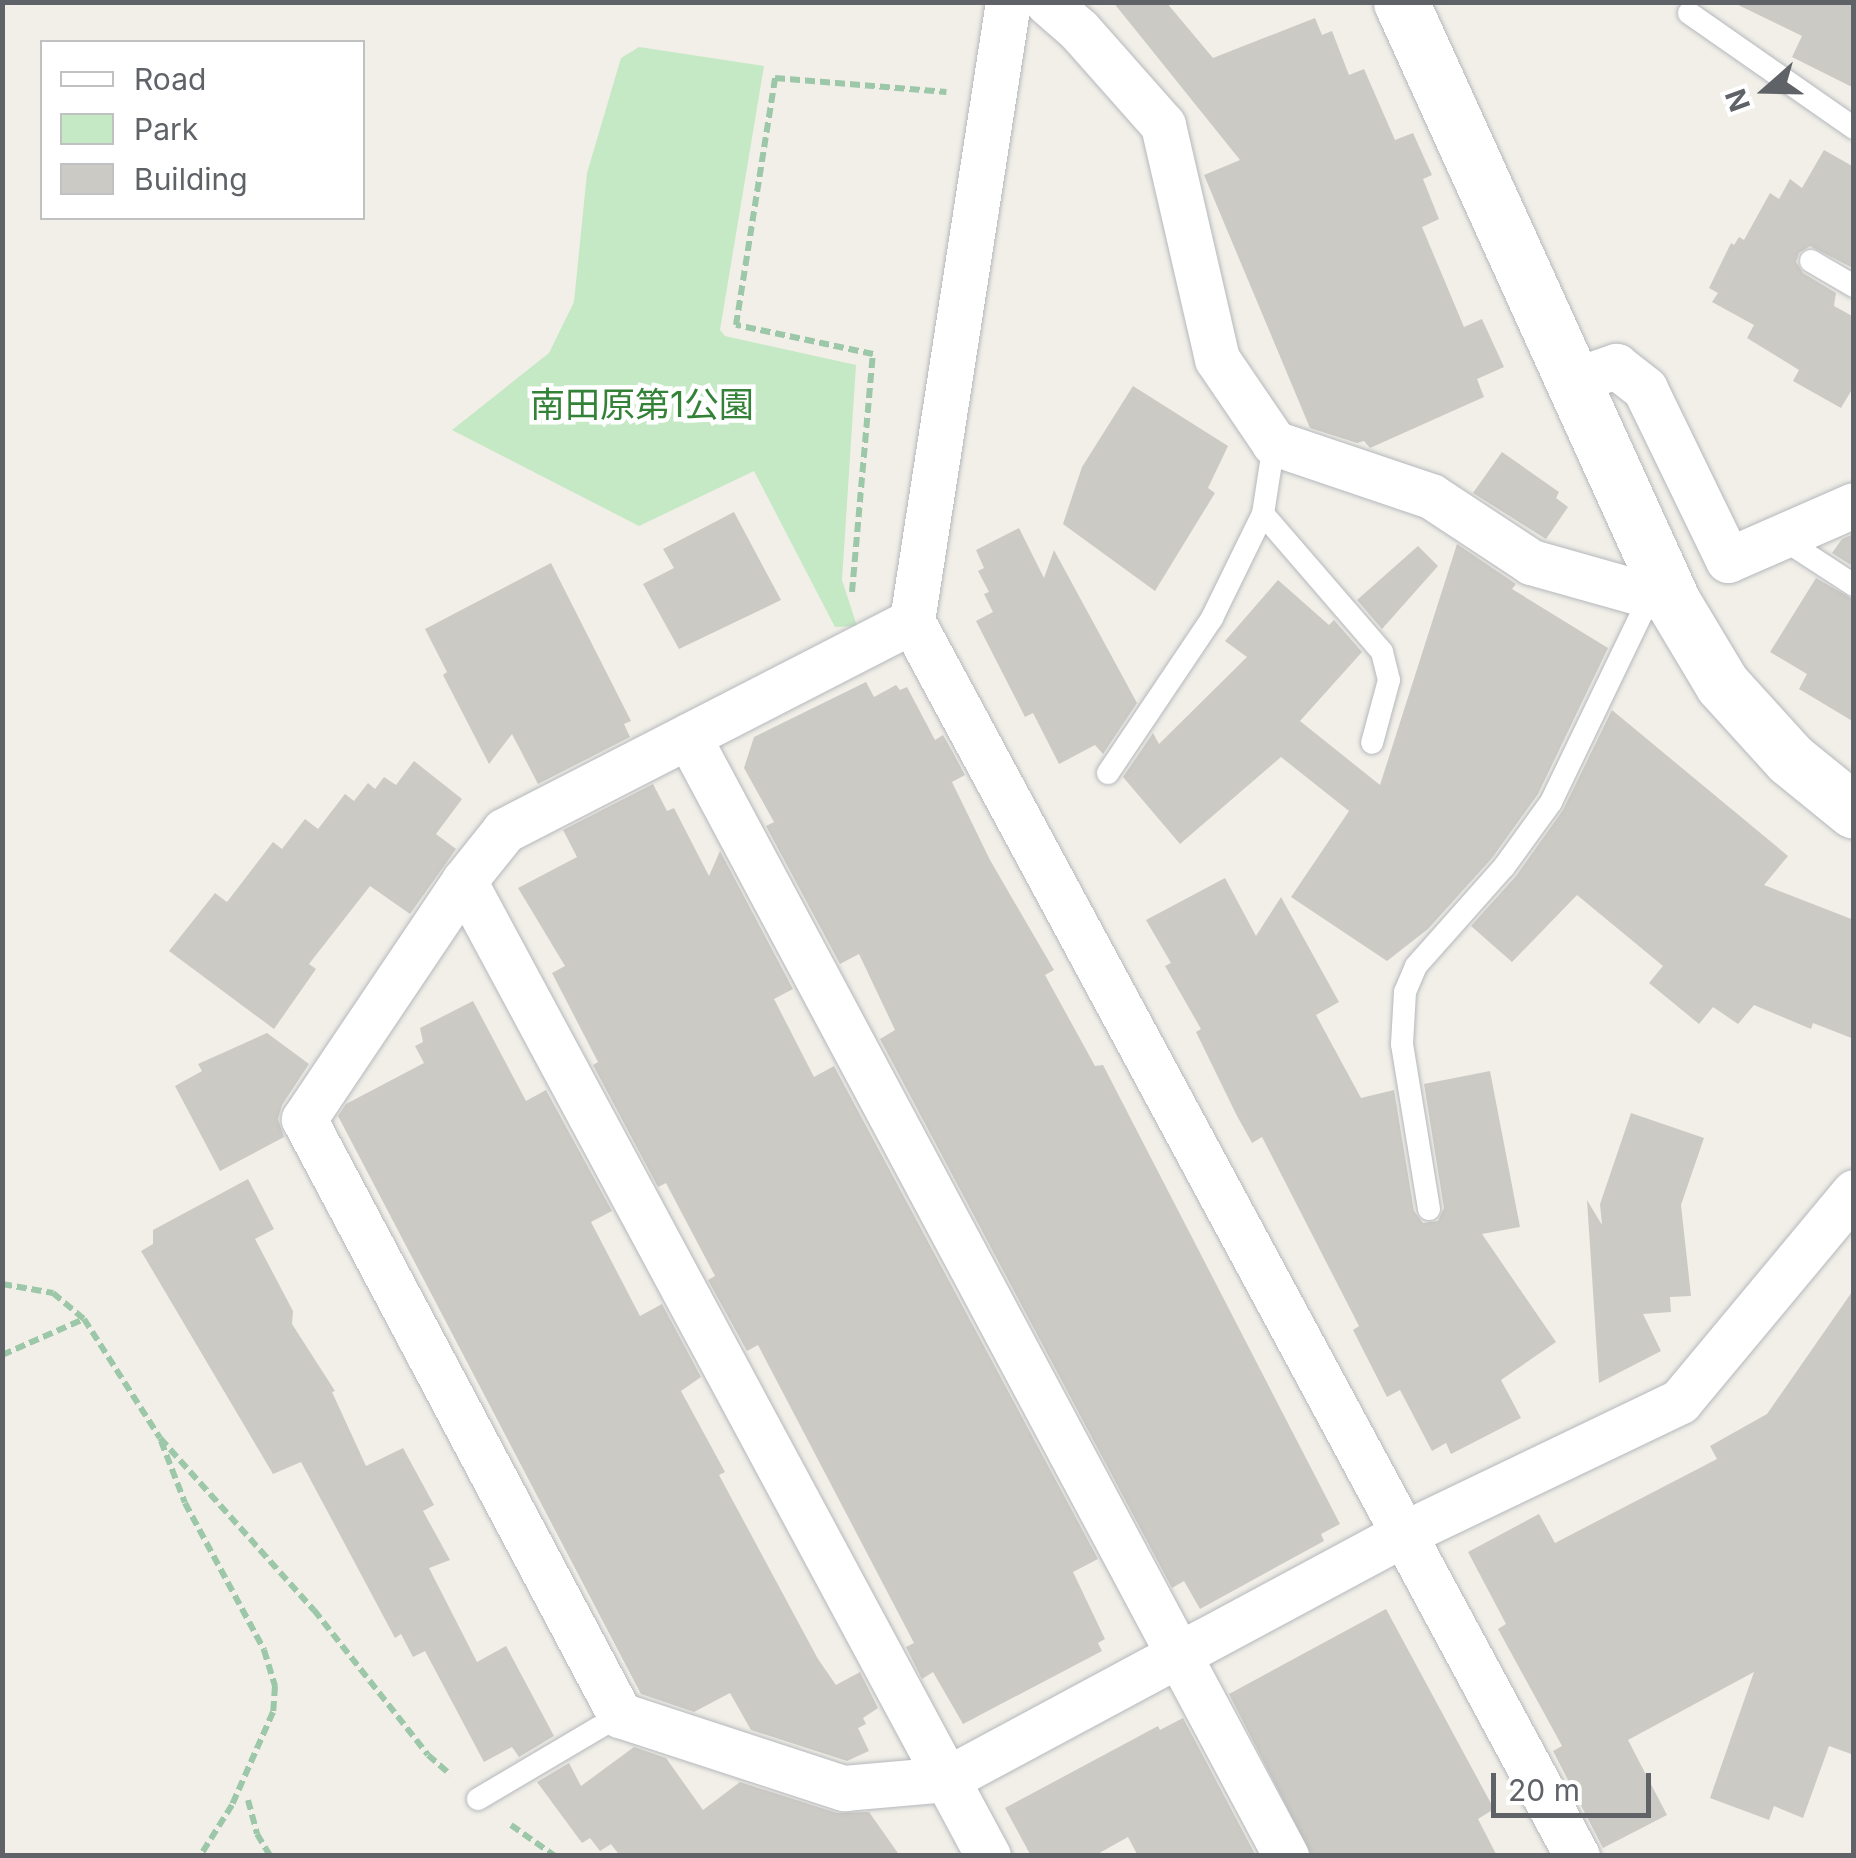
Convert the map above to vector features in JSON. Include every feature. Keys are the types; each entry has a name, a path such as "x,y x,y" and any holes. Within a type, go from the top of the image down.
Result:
{"street":[{"path":"1008,2 912,621 1576,1856"},
{"path":"1047,2 1079,30 1163,125 1217,359 1274,443 1431,496 1531,562 1662,599"},
{"path":"1400,2 1573,381 1662,599 1722,684 1790,760 1854,811"},
{"path":"1573,381 1616,366 1645,389 1728,560 1854,505"},
{"path":"912,621 504,832 464,881 304,1119 620,1715 844,1788 946,1779 1403,1534 1680,1401 1854,1192"},
{"path":"688,736 1286,1856"},
{"path":"464,881 988,1856"}],"lane":[{"path":"1690,13 1854,128"},
{"path":"1811,260 1854,286"},
{"path":"1108,773 1212,618 1263,514 1274,443"},
{"path":"1263,514 1382,652 1390,680 1372,743"},
{"path":"1778,535 1854,585"},
{"path":"1429,1209 1402,1044 1404,992 1416,966 1504,867 1551,802 1662,599"},
{"path":"478,1798 620,1715"}],"path":[{"path":"852,592 873,354 736,325 775,78 962,93"},
{"path":"2,1284 53,1293 84,1319 160,1438 314,1610 428,1755 555,1856"},
{"path":"2,1355 84,1319"},
{"path":"160,1438 185,1503 264,1650 276,1686 272,1712 232,1806 200,1856"},
{"path":"248,1800 257,1834 270,1856"}],"green space":[{"name":"南田原第1公園","path":"639,47 764,66 720,330 725,336 856,365 842,580 857,626 835,627 754,471 639,526 452,430 549,353 574,302 587,173 621,58"}],"building":[{"path":"1113,2 1166,2 1213,58 1315,18 1322,35 1332,31 1349,75 1364,69 1395,140 1413,133 1432,175 1423,179 1439,219 1422,227 1464,327 1482,319 1504,367 1477,379 1484,397 1370,448 1364,441 1357,443 1310,428 1204,175 1240,160"},
{"path":"1732,2 1854,2 1854,88 1792,57 1802,36"},
{"path":"1824,150 1854,167 1854,262 1851,267 1810,246 1799,253 1796,262 1803,273 1836,293 1834,306 1854,317 1854,386 1841,408 1793,381 1799,370 1747,338 1754,325 1712,302 1718,293 1709,288 1731,243 1734,245 1739,237 1744,240 1770,193 1779,199 1790,179 1802,188"},
{"path":"1133,386 1228,446 1208,488 1215,493 1155,591 1063,524 1082,467"},
{"path":"1502,452 1559,492 1556,498 1568,507 1546,539 1473,493"},
{"path":"734,512 781,600 679,649 643,584 674,568 663,549"},
{"path":"1019,528 1044,578 1054,550 1137,703 1103,754 1095,745 1059,764 1033,713 1025,717 976,621 993,612 984,594 989,592 978,571 984,568 976,550"},
{"path":"1854,534 1854,567 1832,553 1842,539"},
{"path":"1457,544 1516,584 1512,589 1608,648 1538,794 1492,858 1428,929 1387,961 1291,897 1349,811 1281,757 1180,844 1123,777 1153,733 1159,744 1247,657 1225,641 1278,580 1329,625 1334,620 1362,652 1300,721 1380,785"},
{"path":"1418,546 1438,566 1382,629 1357,600"},
{"path":"551,563 631,721 624,724 630,737 538,784 512,734 489,764 443,675 447,672 425,629"},
{"path":"1816,578 1854,600 1854,722 1799,689 1807,674 1770,652"},
{"path":"866,682 874,697 896,685 900,690 907,687 935,740 943,735 951,749 965,775 952,782 990,860 1054,970 1045,975 1095,1066 1103,1065 1340,1524 1321,1534 1324,1541 1200,1609 1184,1581 1172,1588 880,1039 895,1030 859,954 840,964 766,826 774,822 744,768 754,737"},
{"path":"1612,710 1788,856 1764,885 1854,920 1854,1039 1813,1023 1811,1029 1754,1005 1738,1024 1713,1007 1699,1024 1649,983 1663,966 1577,895 1512,962 1471,926 1516,876 1563,810"},
{"path":"414,761 462,799 436,834 456,849 410,914 370,886 309,964 316,969 274,1029 169,951 215,893 227,902 273,842 282,849 305,819 318,829 345,794 354,801 368,783 375,789 384,777 396,785"},
{"path":"653,784 667,811 674,808 709,876 720,851 793,989 774,999 814,1077 834,1066 1098,1559 1073,1572 1105,1639 1098,1643 1102,1651 963,1724 933,1672 922,1679 906,1647 914,1643 758,1345 747,1351 708,1280 715,1276 666,1183 658,1187 593,1065 598,1062 552,973 565,966 518,888 577,857 563,830"},
{"path":"1225,878 1256,936 1281,897 1339,1002 1316,1015 1361,1098 1394,1090 1414,1211 1423,1223 1438,1221 1444,1208 1424,1084 1490,1071 1520,1227 1482,1234 1556,1342 1501,1380 1521,1418 1451,1454 1446,1443 1432,1451 1400,1390 1387,1397 1353,1330 1359,1326 1262,1137 1252,1143 1236,1114 1196,1032 1201,1029 1165,966 1171,963 1146,920"},
{"path":"473,1001 526,1101 546,1090 612,1211 591,1222 640,1316 662,1304 701,1377 681,1391 725,1472 719,1475 818,1659 836,1685 860,1672 878,1708 863,1718 866,1724 858,1728 869,1751 847,1761 751,1730 730,1693 694,1712 641,1694 338,1116 346,1104 424,1063 415,1046 423,1042 420,1028"},
{"path":"267,1033 309,1064 282,1105 278,1119 284,1137 220,1171 175,1086 202,1071 198,1064"},
{"path":"1631,1113 1704,1138 1681,1205 1691,1296 1670,1297 1671,1312 1643,1314 1661,1351 1599,1383 1587,1200 1602,1225 1600,1204"},
{"path":"248,1179 274,1229 255,1239 293,1311 292,1324 335,1391 332,1392 366,1466 403,1448 434,1505 423,1511 450,1560 429,1568 477,1662 506,1646 554,1736 519,1757 512,1747 484,1762 425,1651 413,1657 401,1634 395,1638 301,1462 273,1474 141,1251 153,1244 153,1230"},
{"path":"1854,1289 1854,1755 1829,1746 1803,1818 1774,1806 1769,1820 1710,1798 1754,1672 1628,1740 1667,1815 1603,1848 1553,1751 1562,1746 1498,1629 1506,1624 1468,1552 1539,1514 1555,1543 1717,1459 1710,1446 1767,1414"},
{"path":"1386,1609 1494,1809 1478,1819 1497,1856 1312,1856 1229,1694"},
{"path":"1183,1718 1256,1856 1138,1856 1128,1837 1094,1856 1031,1856 1005,1808 1158,1726 1160,1730"},
{"path":"634,1747 666,1758 703,1810 740,1782 837,1813 869,1812 900,1856 620,1856 611,1844 600,1851 590,1838 582,1843 537,1782 569,1763 581,1786"}]}
